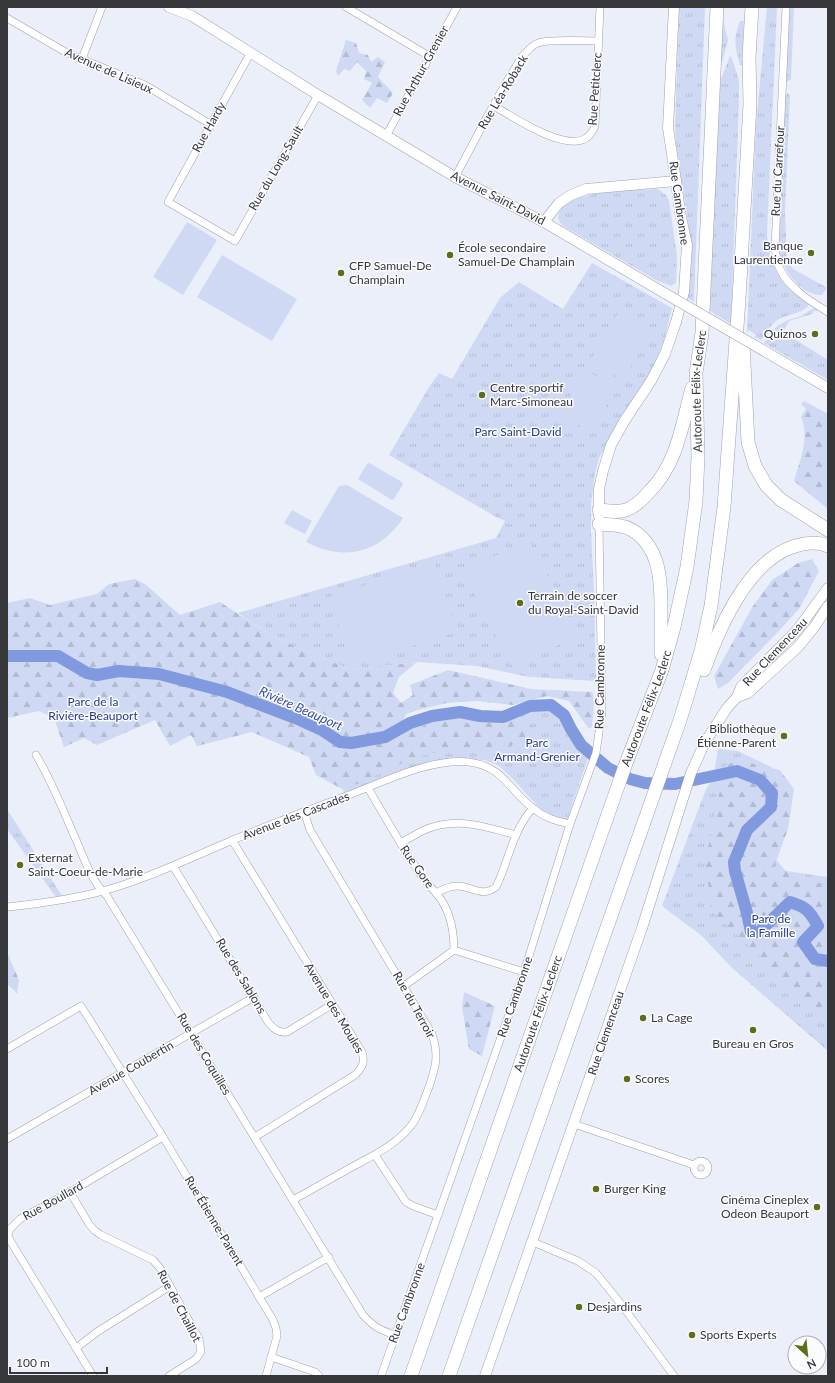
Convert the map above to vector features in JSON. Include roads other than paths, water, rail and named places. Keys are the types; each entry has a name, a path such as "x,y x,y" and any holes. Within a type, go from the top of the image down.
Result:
{"highway":[{"name":"Autoroute Félix-Leclerc","path":"411,1376 625,766 662,670 674,627 687,567 696,501 698,457 696,373 702,333 717,7"},
{"path":"449,1376 680,720 701,651 712,606 724,507 740,299 750,104 749,57 752,7"},
{"path":"749,57 760,7"},
{"path":"740,299 742,308 748,442 755,466 766,485 781,500 828,530"},
{"path":"599,510 615,512 627,509 641,501 666,471 676,451 696,373"},
{"path":"599,524 621,526 631,530 643,540 652,551 658,565 661,585 662,670"},
{"path":"680,720 692,702 709,656 729,611 742,591 760,569 773,556 796,546 807,543 816,543 828,546"}],"street":[{"path":"82,59 102,7"},
{"name":"Avenue Saint-David","path":"169,7 191,12 318,95 455,177 544,222 828,388"},
{"path":"346,7 429,56"},
{"name":"Rue Arthur-Grenier","path":"386,136 457,7"},
{"name":"Rue Petitclerc","path":"494,106 546,135 557,139 578,141 586,139 591,134 595,126 600,7"},
{"name":"Rue Cambronne","path":"381,1376 524,972 570,824 596,753 602,711 599,524 600,483 611,445 625,420 651,381 665,354 684,292 687,245 680,212 668,128 674,7"},
{"name":"Rue du Carrefour","path":"786,7 775,248 779,267 790,284 809,301 828,312"},
{"name":"Avenue de Lisieux","path":"7,18 67,53 145,85 210,124"},
{"name":"Rue Léa-Roback","path":"455,177 523,56 537,43 599,41"},
{"name":"Rue Hardy","path":"168,202 251,52"},
{"name":"Rue du Long-Sault","path":"168,202 235,241 318,95"},
{"path":"544,222 559,203 571,195 586,189 676,181"},
{"name":"Rue Clemenceau","path":"485,1376 642,928 691,773 705,742 718,720 737,697 741,687 798,629 828,588"},
{"name":"Rue Clemenceau","path":"737,697 748,693 798,647 815,626 828,606"},
{"name":"Rue des Coquilles","path":"36,755 48,774 91,874 107,896 192,1033 363,1315 371,1324 380,1330 395,1334"},
{"name":"Avenue des Cascades","path":"7,907 58,900 102,891 129,883 173,866 232,840 408,772 447,762 467,762 484,765 499,773 532,808 547,818 570,824"},
{"name":"Rue Gore","path":"368,788 400,843 436,893 447,912 452,924 454,950"},
{"path":"436,893 449,887 457,886 465,886 483,892 490,892 496,887 524,817 532,808"},
{"name":"Rue du Terroir","path":"293,1200 375,1155 405,1133 414,1122 422,1104 436,1066 437,1056 436,1045 432,1034 310,830 304,812"},
{"path":"400,843 423,831 442,825 460,823 478,824 516,835"},
{"name":"Avenue des Moules","path":"232,840 362,1052 364,1061 361,1068 355,1074 255,1137"},
{"name":"Rue des Sablons","path":"173,866 272,1026 277,1031 287,1032 333,1004"},
{"path":"404,986 454,950 524,972"},
{"name":"Avenue Coubertin","path":"7,1139 254,997"},
{"name":"Rue Étienne-Parent","path":"7,1049 81,1006 124,1073 273,1320 277,1336 266,1376"},
{"path":"574,1124 694,1165"},
{"name":"Rue Boullard","path":"93,1376 11,1242 8,1236 9,1230 20,1219 70,1192 163,1137"},
{"path":"375,1155 406,1202 438,1215"},
{"name":"Rue de Chaillot","path":"70,1192 94,1230 101,1235 153,1260 160,1268 199,1339 201,1352 196,1359 169,1376"},
{"path":"533,1242 578,1261 596,1273 621,1304 674,1376"},
{"path":"259,1297 328,1258"},
{"path":"76,1348 97,1332 170,1286"},
{"path":"270,1357 314,1372 319,1376"}],"waterway":[{"name":"Rivière Beauport","path":"7,656 58,656 87,673 97,675 119,671 159,674 227,692 300,720 322,730 340,742 351,743 385,737 410,723 432,716 460,712 480,716 503,717 530,706 551,705 564,715 581,745 608,768 630,779 645,783 675,784 737,771 760,780 772,793 771,807 747,830 734,862 751,932 759,932 790,902 804,908 812,916 818,926 803,942 815,959 828,961"}],"place":[{"name":"Banque Laurentienne","path":"811,253"},
{"name":"École secondaire Samuel-De Champlain","path":"450,255"},
{"name":"CFP Samuel-De Champlain","path":"341,273"},
{"name":"Quiznos","path":"815,334"},
{"name":"Centre sportif Marc-Simoneau","path":"482,395"},
{"name":"Terrain de soccer du Royal-Saint-David","path":"520,603"},
{"name":"Bibliothèque Étienne-Parent","path":"784,736"},
{"name":"Externat Saint-Coeur-de-Marie","path":"20,865"},
{"name":"La Cage","path":"643,1018"},
{"name":"Bureau en Gros","path":"753,1030"},
{"name":"Scores","path":"627,1079"},
{"name":"Burger King","path":"596,1189"},
{"name":"Cinéma Cineplex Odeon Beauport","path":"817,1207"},
{"name":"Desjardins","path":"579,1307"},
{"name":"Sports Experts","path":"692,1335"}],"park label":[{"name":"Parc Saint-David","path":"518,432"},
{"name":"Parc de la Rivière-Beauport","path":"93,709"},
{"name":"Parc Armand-Grenier","path":"537,750"},
{"name":"Parc de la Famille","path":"771,926"}]}
